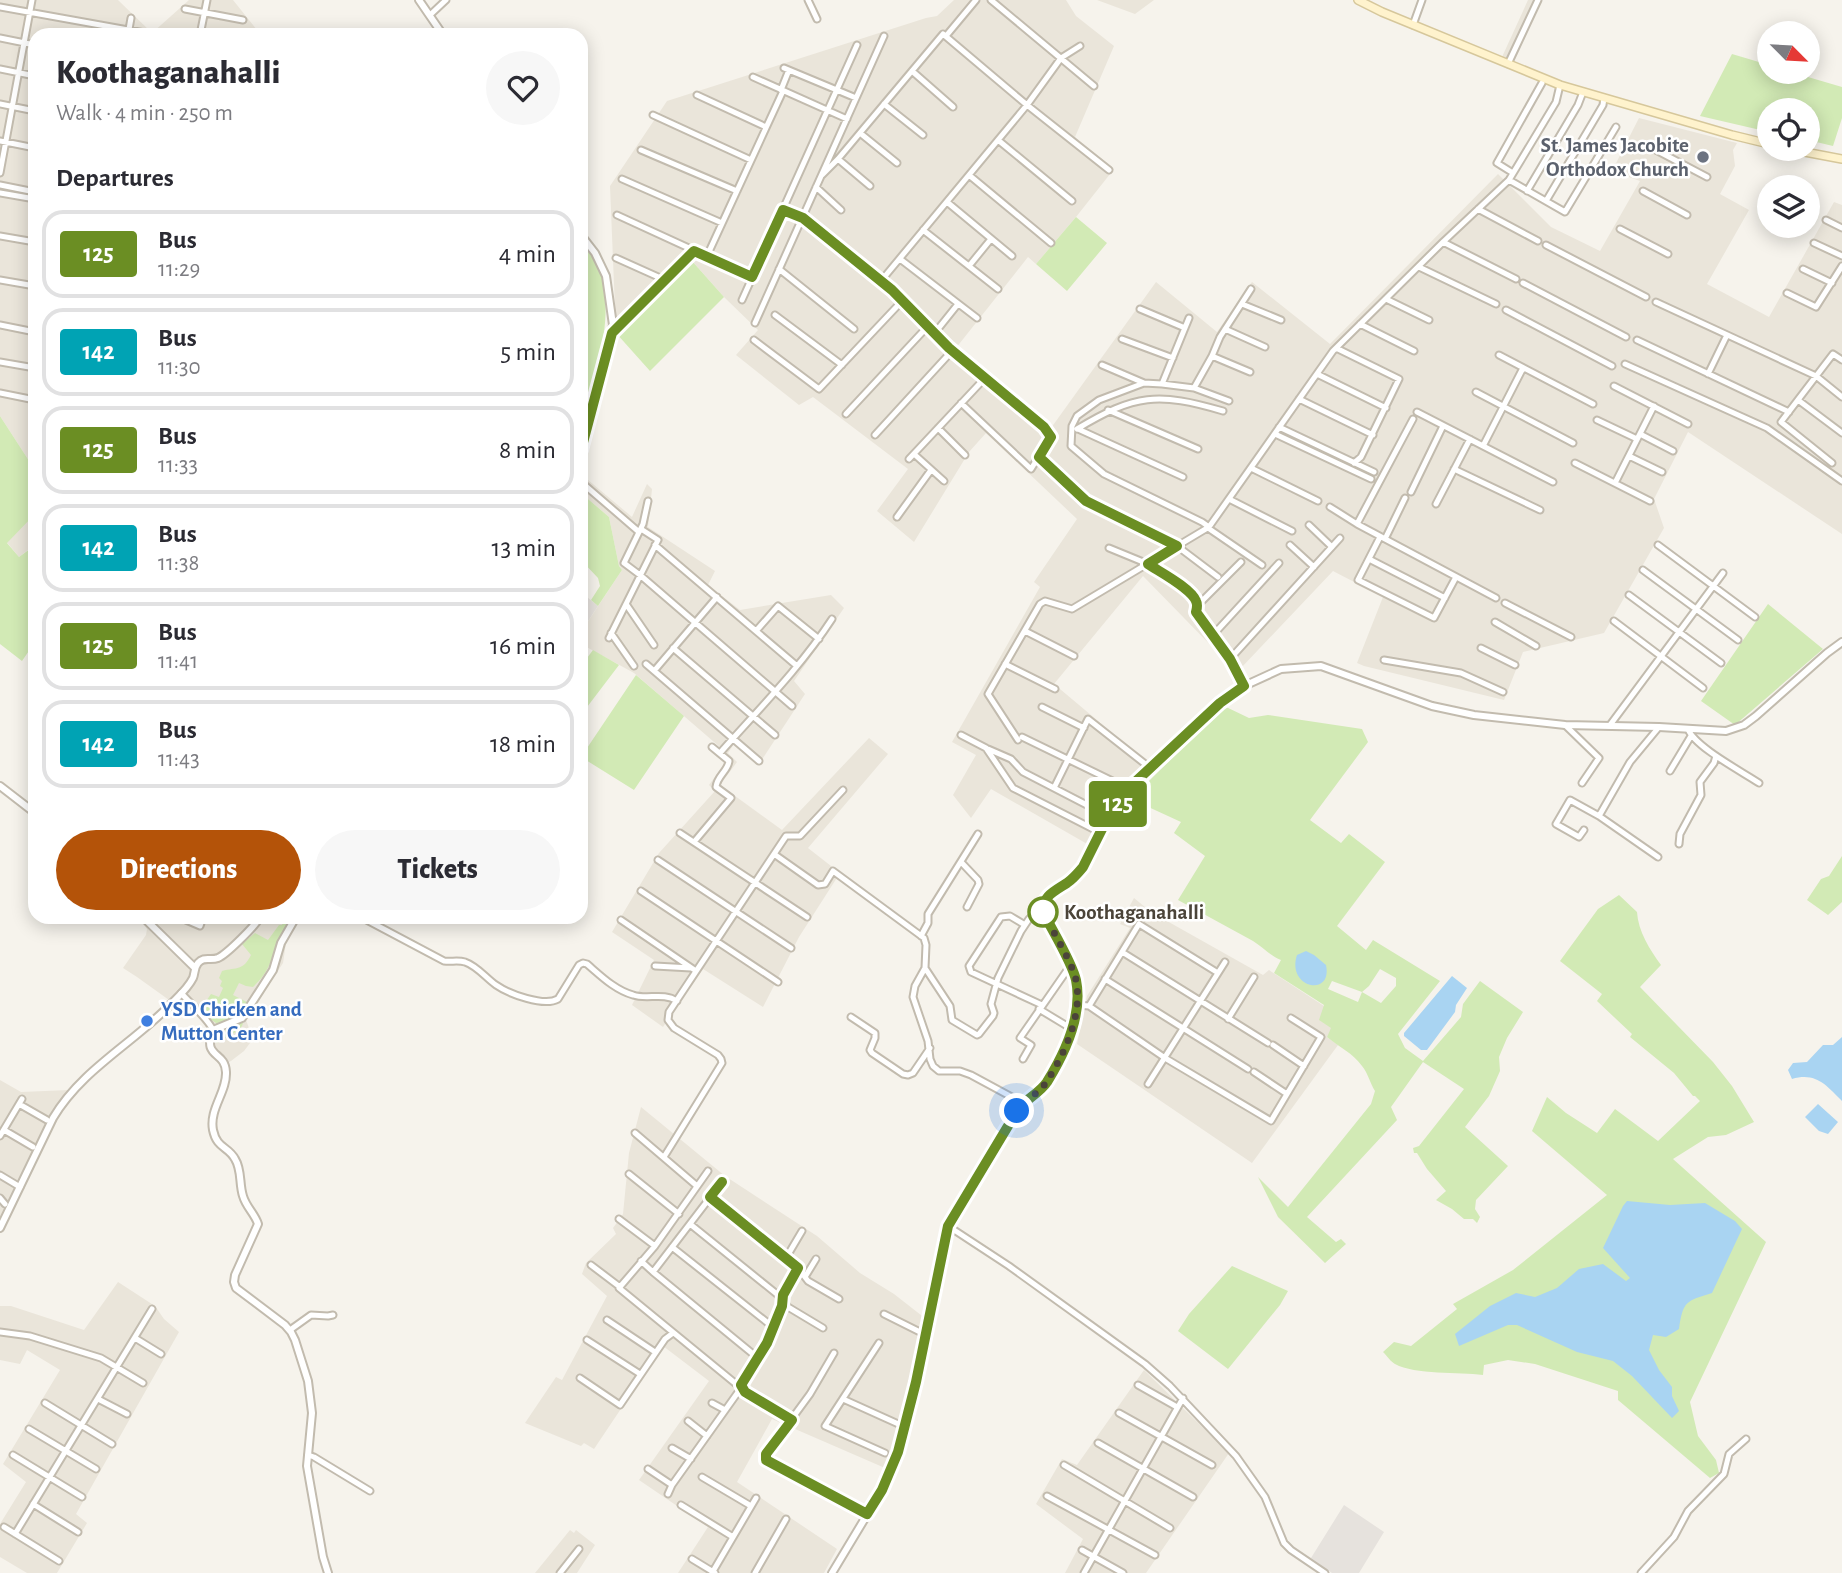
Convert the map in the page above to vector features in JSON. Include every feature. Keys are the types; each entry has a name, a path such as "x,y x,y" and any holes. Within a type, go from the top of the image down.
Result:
{"main road":[{"path":"1358,0 1560,85 1757,141"},
{"path":"1820,155 1842,159"}],"street":[{"path":"0,173 3,142 32,0"},
{"path":"201,28 207,0"},
{"path":"419,0 438,28"},
{"path":"430,15 446,0"},
{"path":"808,0 817,19"},
{"path":"946,36 976,0"},
{"path":"991,0 1094,86"},
{"path":"1413,25 1422,0"},
{"path":"1508,64 1538,0"},
{"path":"0,6 108,28"},
{"path":"185,9 243,20"},
{"path":"129,28 131,18"},
{"path":"822,175 943,34 1109,170"},
{"path":"755,323 884,36"},
{"path":"0,38 28,44"},
{"path":"742,300 857,45"},
{"path":"881,281 1027,105 1061,58 1080,46"},
{"path":"0,69 28,75"},
{"path":"706,256 782,90 786,69 856,98"},
{"path":"912,71 953,107"},
{"path":"753,77 847,119"},
{"path":"1513,173 1497,163 1542,83"},
{"path":"1129,789 1020,739 988,694 1040,604 1045,601 1072,609 1209,528 1336,348 1509,180 1556,102 1560,85"},
{"path":"1527,191 1583,92"},
{"path":"697,95 766,127"},
{"path":"1546,201 1603,105 1604,98"},
{"path":"0,104 28,110"},
{"path":"884,104 923,135"},
{"path":"653,115 751,160"},
{"path":"1509,180 1565,212 1616,127"},
{"path":"860,133 897,163"},
{"path":"998,140 1072,201"},
{"path":"3,142 28,147"},
{"path":"1652,148 1707,177"},
{"path":"641,150 737,191"},
{"path":"838,159 870,186"},
{"path":"969,175 1051,243"},
{"path":"622,179 722,223"},
{"path":"0,185 28,191"},
{"path":"816,187 841,210"},
{"path":"1643,191 1687,215"},
{"path":"0,193 28,198"},
{"path":"947,202 1012,256"},
{"path":"1478,209 1538,241"},
{"path":"783,210 803,218 881,281 953,351 1044,427 1051,437 1031,469 961,403"},
{"path":"617,215 752,277"},
{"path":"1826,220 1842,228"},
{"path":"1620,229 1668,254"},
{"path":"923,230 998,289"},
{"path":"0,236 28,241"},
{"path":"969,266 991,239"},
{"path":"1443,242 1516,278"},
{"path":"1814,243 1842,256"},
{"path":"588,244 606,276 614,325 588,424"},
{"path":"1546,245 1646,297"},
{"path":"612,333 694,251"},
{"path":"616,258 665,280"},
{"path":"900,258 976,318"},
{"path":"1787,293 1816,307 1842,266"},
{"path":"1419,267 1496,304"},
{"path":"1802,269 1832,282"},
{"path":"779,270 854,329"},
{"path":"0,280 28,285"},
{"path":"1523,283 1626,337"},
{"path":"1194,388 1251,289"},
{"path":"1386,299 1429,320"},
{"path":"754,340 819,389 903,300"},
{"path":"1656,302 1816,376 1842,397"},
{"path":"938,329 958,304"},
{"path":"1242,304 1281,320"},
{"path":"1140,309 1185,328"},
{"path":"1506,310 1612,366"},
{"path":"775,315 842,365"},
{"path":"1162,384 1189,318"},
{"path":"1360,324 1414,351"},
{"path":"0,325 28,331"},
{"path":"846,414 928,326"},
{"path":"1226,329 1265,347"},
{"path":"1708,374 1727,335"},
{"path":"1122,339 1173,358"},
{"path":"1637,340 1789,412"},
{"path":"1336,348 1399,379 1373,435 1361,457 1354,463"},
{"path":"875,435 953,351"},
{"path":"1832,463 1781,422 1833,354 1842,360"},
{"path":"1499,355 1593,404"},
{"path":"1212,356 1250,372"},
{"path":"0,362 28,367"},
{"path":"1102,365 1144,383 1194,388 1228,401"},
{"path":"1625,365 1767,428 1842,481"},
{"path":"1483,446 1523,368"},
{"path":"1317,373 1386,408"},
{"path":"909,460 985,378"},
{"path":"1144,383 1099,400 1077,416 1072,446 1104,474 1202,522 1262,565"},
{"path":"1614,386 1689,424"},
{"path":"0,393 28,399"},
{"path":"1476,393 1573,443"},
{"path":"1074,427 1140,400 1160,398 1192,402 1223,411"},
{"path":"1299,399 1373,435"},
{"path":"1798,400 1842,433"},
{"path":"1615,483 1654,407"},
{"path":"1108,411 1198,449"},
{"path":"1417,412 1553,482"},
{"path":"1357,524 1413,419"},
{"path":"1597,420 1673,451"},
{"path":"1411,492 1443,426"},
{"path":"1074,427 1183,477"},
{"path":"1279,427 1374,472"},
{"path":"938,428 965,455"},
{"path":"1275,434 1371,479"},
{"path":"1436,503 1470,439"},
{"path":"914,454 944,481"},
{"path":"1629,456 1662,472"},
{"path":"1039,457 1086,501 1177,546 1218,578"},
{"path":"1575,463 1650,501"},
{"path":"1251,468 1318,501"},
{"path":"1454,468 1539,510"},
{"path":"897,517 931,470"},
{"path":"588,488 640,530 658,540 610,636 634,666"},
{"path":"1405,498 1358,580 1434,618 1456,577"},
{"path":"1228,499 1292,531"},
{"path":"648,501 640,530 624,563 792,706"},
{"path":"1330,507 1496,598"},
{"path":"1309,525 1332,547"},
{"path":"1230,659 1340,538"},
{"path":"655,545 797,666"},
{"path":"1290,545 1314,567"},
{"path":"1658,545 1755,617"},
{"path":"1109,548 1148,564 1190,593 1196,600 1196,612 1230,659 1244,686"},
{"path":"1369,559 1445,598"},
{"path":"1197,606 1241,562"},
{"path":"1213,635 1279,563"},
{"path":"1643,570 1738,640"},
{"path":"1609,725 1723,573"},
{"path":"1629,595 1721,663"},
{"path":"654,671 717,597"},
{"path":"1505,603 1572,637"},
{"path":"626,604 654,645"},
{"path":"756,631 778,606 819,639"},
{"path":"720,753 797,666 832,619"},
{"path":"1614,621 1703,688"},
{"path":"1495,622 1536,646"},
{"path":"1025,631 1074,656"},
{"path":"832,1573 891,1471 916,1382 948,1226 1023,1103 1038,1093 1047,1082 1072,1029 1077,1005 1076,978 1043,912 1045,899 1076,876 1110,817 1129,789 1149,767 1220,703 1244,686 1281,669 1321,666 1432,706 1474,715 1565,725 1659,727 1690,732 1726,731 1744,725 1842,642"},
{"path":"673,648 775,734"},
{"path":"1481,648 1515,666"},
{"path":"1384,660 1461,673 1503,692"},
{"path":"646,664 759,761"},
{"path":"1006,664 1055,689"},
{"path":"1042,708 1084,727"},
{"path":"1054,788 1088,719 1149,767"},
{"path":"1565,725 1599,758 1582,783"},
{"path":"1599,816 1630,762 1659,727"},
{"path":"1690,732 1716,755 1759,783"},
{"path":"1670,771 1690,732"},
{"path":"961,734 1011,759 1023,772 1110,817"},
{"path":"694,842 731,798 716,787 729,761 712,747"},
{"path":"986,748 1013,788 1101,833"},
{"path":"1679,844 1680,834 1701,795 1700,782 1714,763 1716,755"},
{"path":"0,786 28,808"},
{"path":"664,1157 722,1063 719,1055 674,1028 668,1020 669,1012 786,836 800,836 843,790"},
{"path":"1584,830 1578,837 1556,824 1570,800 1599,816 1658,857"},
{"path":"680,833 807,917"},
{"path":"921,936 928,923 928,914 978,834"},
{"path":"774,854 818,885 825,884 833,871 921,936 926,942 925,968 915,986 913,997 930,1048 933,1066 939,1071 971,1074 1023,1103"},
{"path":"658,860 791,947"},
{"path":"961,862 979,884 967,907"},
{"path":"641,891 778,982"},
{"path":"925,968 950,1006 952,1020 976,1035 979,1034 993,1016 991,1004 997,984 1020,930 1043,906"},
{"path":"1025,925 1010,916 1001,917 969,966 971,972 1040,1007 1072,1029"},
{"path":"621,920 695,970"},
{"path":"150,924 195,968"},
{"path":"0,1228 63,1101 86,1077 142,1031 181,993 204,958 218,958 255,924"},
{"path":"213,1030 242,1018 273,970 281,943 292,924"},
{"path":"374,924 443,961 464,962 498,986 526,998 552,1002 558,999 583,962 612,986 634,996 663,996 677,1001"},
{"path":"1088,1006 1139,924 1218,973"},
{"path":"1122,952 1304,1066"},
{"path":"1148,1084 1225,962"},
{"path":"655,966 695,970"},
{"path":"1023,1059 1031,1045 1020,1038 1070,966"},
{"path":"1228,1019 1254,977"},
{"path":"1105,979 1248,1069"},
{"path":"181,993 210,1023 213,1030 209,1043 226,1069 224,1086 214,1115 213,1132 216,1140 236,1159 243,1199 256,1216 258,1224 234,1275 234,1282 236,1288 290,1329 308,1381 312,1413 307,1466 328,1573"},
{"path":"1077,1005 1088,1006 1165,1058 1271,1121 1321,1037 1291,1018"},
{"path":"851,1017 876,1032 870,1050 874,1055 903,1074 913,1073 930,1048"},
{"path":"1254,1072 1287,1094"},
{"path":"33,1147 2,1133 20,1101 47,1120"},
{"path":"635,1133 697,1186"},
{"path":"620,1287 655,1246 708,1171"},
{"path":"629,1174 678,1214"},
{"path":"0,1175 20,1187"},
{"path":"653,1272 722,1182"},
{"path":"710,1197 798,1268 808,1280 839,1299"},
{"path":"619,1219 655,1246"},
{"path":"690,1224 778,1295 788,1307 823,1328"},
{"path":"948,1226 1009,1266 1135,1357 1183,1398 1231,1448 1265,1497 1284,1543 1325,1573"},
{"path":"786,1258 802,1231"},
{"path":"672,1247 773,1327"},
{"path":"805,1277 816,1259"},
{"path":"641,1261 757,1360"},
{"path":"591,1265 741,1388 792,1420"},
{"path":"668,1494 741,1388 773,1327 782,1306 783,1295 798,1268"},
{"path":"15,1534 152,1309"},
{"path":"884,1314 926,1335"},
{"path":"290,1329 312,1315 333,1315"},
{"path":"607,1320 655,1352"},
{"path":"0,1332 30,1336 101,1358 143,1383"},
{"path":"580,1378 620,1405 655,1352 673,1333"},
{"path":"135,1338 161,1354"},
{"path":"587,1340 640,1374"},
{"path":"879,1343 825,1426 884,1453"},
{"path":"834,1353 810,1394 766,1454 766,1460 867,1514"},
{"path":"1139,1385 1177,1407"},
{"path":"98,1398 127,1414"},
{"path":"1084,1573 1183,1398"},
{"path":"843,1399 905,1427"},
{"path":"45,1403 112,1444"},
{"path":"712,1403 724,1410"},
{"path":"1119,1413 1212,1465"},
{"path":"688,1421 707,1436"},
{"path":"29,1429 96,1469"},
{"path":"1641,1573 1674,1537 1688,1511 1724,1474 1729,1454 1746,1439"},
{"path":"1098,1443 1193,1497"},
{"path":"672,1448 691,1459"},
{"path":"13,1455 82,1497"},
{"path":"308,1455 370,1491"},
{"path":"1064,1465 1170,1528"},
{"path":"648,1469 672,1485"},
{"path":"702,1477 751,1506"},
{"path":"1047,1496 1154,1555"},
{"path":"692,1559 714,1573 756,1498"},
{"path":"33,1504 78,1532"},
{"path":"681,1505 733,1537"},
{"path":"755,1573 786,1519"},
{"path":"4,1527 59,1561"},
{"path":"560,1573 579,1549"},
{"path":"1082,1550 1123,1573"}],"shaded area":[{"path":"0,0 118,0 147,28 28,28 28,459 0,416"},
{"path":"189,0 233,0 255,28 158,28"},
{"path":"954,0 1066,0 1076,16 1114,46 1075,137 1114,169 1036,264 1028,257 956,348 1051,428 1156,282 1217,332 1252,282 1330,344 1498,174 1551,227 1600,251 1640,181 1612,171 1639,118 1737,143 1733,150 1735,166 1720,194 1749,210 1707,284 1769,317 1814,238 1820,238 1820,227 1834,202 1842,205 1842,534 1688,432 1654,499 1664,528 1604,633 1523,652 1504,700 1357,663 1383,597 1333,571 1241,668 1232,681 1224,659 1143,576 1054,684 1147,762 1124,790 1089,845 991,789 971,818 953,795 976,755 952,742 1040,587 1034,582 1077,519 986,433 969,452 914,542 877,511 908,469 813,397 799,405 736,355 758,330 693,262 616,333 610,186 667,101 937,16"},
{"path":"1097,0 1154,0 1135,14"},
{"path":"1528,0 1542,0 1514,61 1502,57"},
{"path":"588,480 632,517 647,484 652,489 648,527 715,571 708,585 740,610 831,595 844,608 794,681 805,694 763,758 758,765 734,744 728,753 737,762 720,785 782,830 869,738 888,754 808,848 840,873 799,937 763,1007 703,969 663,1027 632,1005 654,960 612,932 659,853 715,791 709,785 725,763 716,756 721,748 634,673 588,648 588,621 622,570 609,517 588,499"},
{"path":"28,519 28,550 19,557 5,540"},
{"path":"588,598 598,606 588,621"},
{"path":"1134,898 1151,912 1263,975 1269,970 1324,1006 1332,1028 1327,1037 1338,1045 1252,1163 1077,1044 1087,996 1130,928 1120,924"},
{"path":"143,924 297,924 286,943 283,963 246,1020 253,1039 244,1051 231,1061 223,1065 211,1054 207,1043 210,1029 184,1002 176,1005 123,968 146,935 147,929"},
{"path":"0,1080 21,1092 69,1090 0,1221"},
{"path":"641,1107 725,1176 817,1236 860,1273 894,1294 926,1319 902,1421 885,1468 772,1419 737,1482 837,1549 824,1573 678,1573 708,1527 639,1480 709,1381 663,1346 594,1449 525,1423 556,1377 562,1380 607,1296 582,1274 586,1263 616,1234 613,1228 623,1214 629,1153"},
{"path":"118,1282 155,1306 164,1319 179,1332 76,1514 87,1523 57,1573 27,1573 0,1557 0,1524 26,1482 3,1464 60,1370 27,1350 20,1364 0,1360 0,1306 11,1306 84,1330"},
{"path":"1144,1370 1229,1453 1146,1573 1065,1573 1083,1539 1036,1504 1062,1459 1077,1465"},
{"path":"1344,1505 1384,1532 1359,1573 1332,1573 1311,1558"},
{"path":"570,1530 574,1533 576,1530 595,1545 577,1573 535,1573"}],"green space":[{"path":"1732,54 1757,61 1757,84 1820,84 1820,81 1842,87 1842,118 1833,146 1820,143 1820,98 1757,98 1757,129 1700,116"},
{"path":"1076,217 1107,243 1067,291 1036,264"},
{"path":"588,252 602,274 605,297 604,336 588,404"},
{"path":"692,261 724,297 650,371 616,333"},
{"path":"0,416 28,459 28,521 7,543 19,557 28,550 28,652 22,661 0,644"},
{"path":"588,499 609,517 622,570 598,606 591,600 600,586 598,578 588,567"},
{"path":"1768,604 1823,649 1735,725 1701,701"},
{"path":"593,650 619,665 588,706 588,657"},
{"path":"636,675 684,716 634,790 588,761 588,747"},
{"path":"1224,706 1249,718 1268,715 1362,729 1368,742 1310,820 1341,843 1349,834 1385,862 1337,926 1366,950 1373,940 1440,981 1398,1034 1405,1048 1423,1061 1461,1017 1463,1004 1480,981 1523,1012 1499,1057 1500,1071 1489,1096 1465,1127 1508,1166 1476,1200 1475,1209 1480,1217 1477,1223 1473,1219 1464,1219 1436,1200 1446,1191 1417,1153 1414,1153 1413,1148 1419,1146 1464,1089 1423,1062 1391,1107 1397,1120 1307,1217 1336,1242 1341,1239 1346,1244 1325,1263 1278,1217 1258,1177 1288,1207 1371,1104 1375,1091 1358,1061 1327,1037 1331,1028 1319,1020 1324,1005 1274,973 1281,960 1253,941 1178,900 1205,856 1174,833 1181,822 1131,799","holes":["1380,969 1396,978 1396,986 1381,1003 1362,992","1332,981 1362,992 1358,1002 1328,989"]},
{"path":"1842,856 1842,902 1828,915 1807,900 1821,879 1829,876"},
{"path":"1619,895 1637,912 1642,933 1661,965 1640,987 1713,1062 1732,1086 1754,1122 1726,1135 1708,1137 1673,1159 1766,1242 1690,1402 1698,1436 1716,1460 1719,1473 1710,1478 1618,1400 1618,1391 1535,1364 1508,1360 1484,1365 1483,1375 1437,1372 1404,1368 1383,1352 1394,1342 1411,1346 1457,1309 1453,1304 1513,1270 1607,1195 1532,1131 1547,1097 1597,1133 1615,1109 1658,1141 1700,1101 1674,1073 1630,1037 1632,1034 1597,1001 1602,994 1560,961 1598,909"},
{"path":"290,924 265,973 253,987 239,983 233,995 249,1003 242,1026 217,1043 214,1039 219,1029 216,1023 207,1017 206,1010 202,1007 211,994 219,997 223,988 219,978 222,971 239,967 248,960 251,955 242,944 255,933 268,940 279,925"},
{"path":"1232,1266 1288,1291 1280,1305 1228,1369 1178,1331 1189,1314"}],"water":[{"path":"1306,951 1326,965 1323,982 1317,985 1303,981 1295,966 1297,955"},
{"path":"1452,976 1467,988 1456,1005 1455,1012 1427,1050 1421,1050 1404,1036 1404,1033"},
{"path":"1842,1037 1842,1101 1820,1081 1808,1077 1792,1079 1788,1070 1793,1063 1807,1062 1823,1045 1833,1045"},
{"path":"1818,1104 1838,1122 1828,1134 1819,1131 1805,1117"},
{"path":"1627,1201 1670,1205 1705,1203 1735,1221 1742,1229 1712,1293 1687,1303 1679,1329 1666,1337 1653,1335 1649,1350 1672,1387 1672,1396 1679,1411 1672,1418 1632,1376 1613,1361 1577,1352 1517,1325 1508,1325 1459,1346 1455,1334 1490,1306 1516,1293 1535,1297 1557,1288 1579,1269 1603,1264 1626,1281 1630,1278 1603,1248"}],"bus line":[{"name":"125","path":"588,424 612,333 694,251 752,277 783,210 803,218 892,290 949,348 1044,427 1051,437 1039,457 1086,501 1177,546 1148,564 1196,600 1196,612 1230,659 1244,686 1220,703 1142,774 1119,802 1083,867 1076,876 1045,899 1043,912 1076,978 1078,994 1075,1020 1047,1082 1017,1111 948,1226 916,1382 898,1452 882,1490 867,1514 766,1460 766,1454 792,1420 745,1392 741,1385 767,1343 782,1306 783,1295 798,1268 710,1197 722,1182"}],"place":[{"name":"St. James Jacobite Orthodox Church","path":"1703,157"},
{"name":"Koothaganahalli","path":"1043,912"},
{"name":"YSD Chicken and Mutton Center","path":"147,1021"}],"route":[{"path":"1017,1111 1047,1082 1070,1036 1077,1006 1076,978 1043,912"}]}
